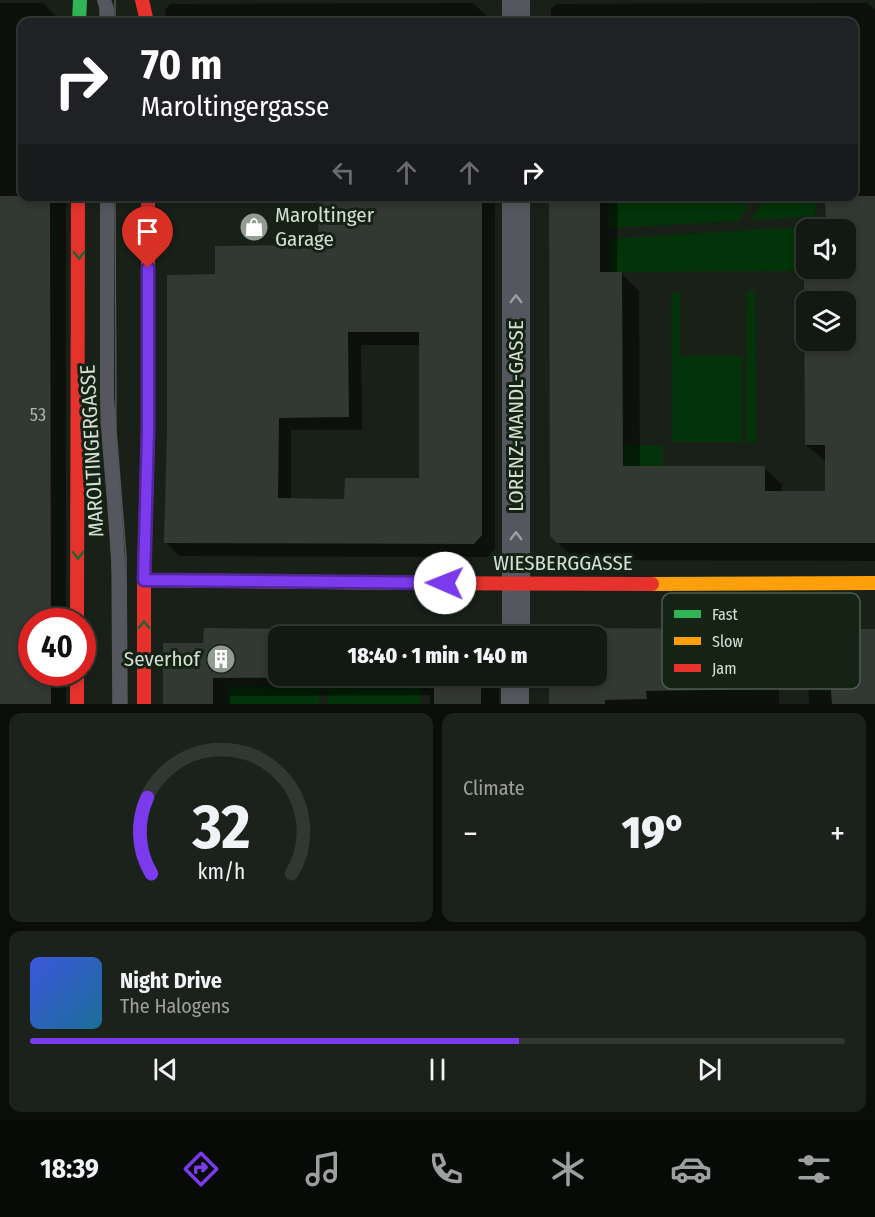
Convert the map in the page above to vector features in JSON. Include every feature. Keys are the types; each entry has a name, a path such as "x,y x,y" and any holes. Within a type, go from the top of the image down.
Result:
{"main road":[{"path":"79,18 80,0"},
{"path":"142,0 146,18"},
{"name":"MAROLTINGERGASSE","path":"77,608 78,201"},
{"path":"144,704 144,580 148,430 148,201"},
{"name":"WIESBERGGASSE","path":"144,580 516,584 875,583"},
{"path":"77,686 77,704"}],"street":[{"path":"516,0 516,18"},
{"name":"LORENZ-MANDL-GASSE","path":"516,201 516,626"},
{"path":"515,686 515,704"}],"lane":[{"name":"MAROLTINGERGASSE","path":"107,201 107,396 120,578 120,704"}],"green space":[{"path":"609,201 740,201 748,207 738,221 609,228"},
{"path":"764,201 816,201 815,216 751,220"},
{"path":"796,227 796,271 610,272 610,239"},
{"path":"747,291 755,291 756,443 746,442"},
{"path":"671,292 680,293 680,356 742,356 742,442 672,442"},
{"path":"601,445 663,446 663,491 624,480"},
{"path":"228,687 319,687 319,704 228,704"},
{"path":"420,687 420,704 328,704 328,688"}],"building":[{"path":"0,196 18,196 18,201 50,201 51,608 18,608 18,686 51,686 51,704 0,704"},
{"path":"858,196 875,196 875,543 557,543 550,536 549,201 600,201 600,272 622,272 623,466 765,466 765,491 825,491 825,445 805,445 804,351 856,351 856,291 804,291 804,279 856,279 856,219 826,219 825,201 858,201"},
{"path":"319,201 482,201 482,535 474,544 164,543 167,275 215,274 215,246 318,245","holes":["348,332 419,332 419,478 345,478 344,499 278,498 279,418 349,417"]},
{"name":"Severhof","path":"204,628 268,629 268,678 213,678 213,704 163,704 163,643 203,643"},
{"path":"607,628 662,628 662,689 763,689 646,691 647,699 605,700 605,704 549,704 549,686 607,686"},
{"path":"860,629 875,629 875,704 832,704 831,689 860,689"},
{"name":"Severhof","path":"434,686 481,686 481,704 434,704"}],"tram line":[{"path":"100,0 100,18"},
{"path":"115,0 115,18"},
{"path":"101,201 101,421 112,551 113,704"},
{"path":"115,201 116,430 126,556 127,704"}],"traffic: fast":[{"path":"79,18 80,0"}],"traffic: slow":[{"path":"144,580 415,583"},
{"path":"652,584 875,583"}],"traffic: jam":[{"path":"142,0 146,18"},
{"path":"77,608 78,201"},
{"path":"144,704 144,580 148,430 148,201"},
{"path":"415,583 652,584"},
{"path":"77,686 77,704"}],"place":[{"name":"Maroltinger Garage","path":"254,227"},
{"name":"Severhof","path":"221,659"}],"route":[{"path":"148,268 148,430 144,580 445,583"}]}
